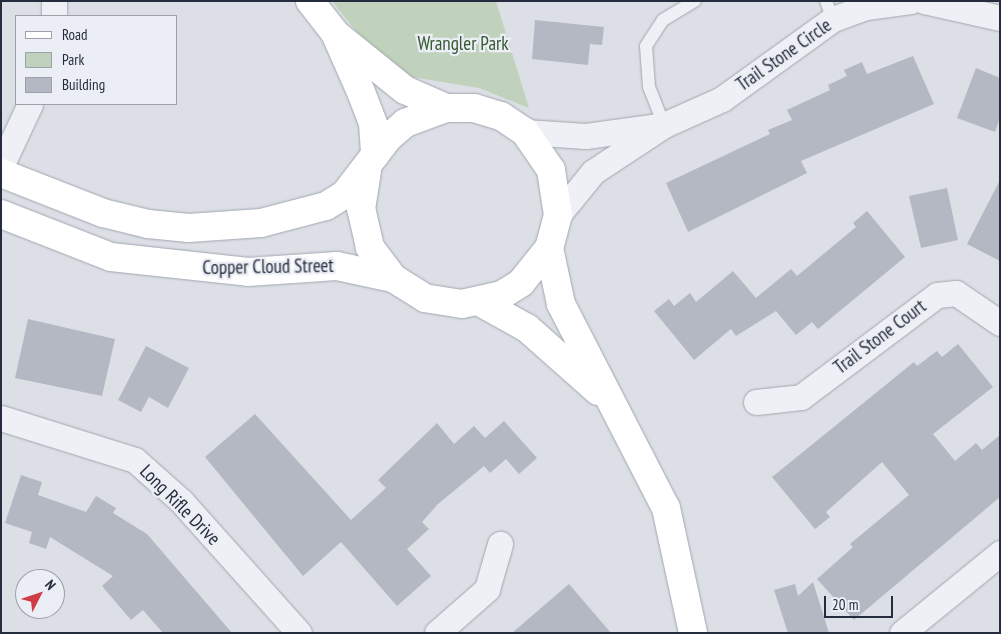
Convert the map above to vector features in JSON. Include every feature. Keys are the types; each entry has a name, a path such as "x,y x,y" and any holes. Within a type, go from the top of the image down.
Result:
{"street":[{"path":"54,1 54,15"},
{"path":"310,1 335,33 405,90 446,108 488,111 525,132 551,170 558,215 549,248 521,283 480,302"},
{"name":"Trail Stone Circle","path":"558,215 593,172 664,125 722,99 830,10 911,1"},
{"path":"924,1 1000,18"},
{"path":"335,33 371,117 371,163 361,209 364,228 370,247 393,278 434,300 480,302 528,328 610,402"},
{"path":"1,166 30,105"},
{"path":"1,173 103,213 189,228 262,223 326,206 354,187 371,163 405,124 446,108"},
{"name":"Trail Stone Circle","path":"525,132 586,136 664,125"},
{"name":"Copper Cloud Street","path":"1,214 111,257 248,272 336,266 393,278"},
{"path":"549,248 561,304 666,508 693,633"},
{"name":"Trail Stone Court","path":"756,402 801,397 937,295 956,293 1000,323"},
{"name":"Long Rifle Drive","path":"1,418 135,460 181,500 299,633"},
{"path":"436,633 487,589 500,544"},
{"path":"902,633 1000,553"}],"lane":[{"path":"664,125 649,87 646,46 664,20 695,1"}],"green space":[{"name":"Wrangler Park","path":"332,1 496,1 529,108 479,88 412,77 374,54"}],"building":[{"path":"535,20 604,27 602,45 590,44 588,65 532,59"},
{"path":"913,56 934,104 801,161 807,173 688,232 666,183 770,134 768,130 792,120 787,110 830,90 828,85 847,76 844,70 862,62 867,74"},
{"path":"976,68 1000,78 1000,118 995,132 957,118"},
{"path":"1000,180 1000,261 967,244"},
{"path":"947,188 958,240 921,248 909,196"},
{"path":"867,211 905,257 818,329 812,322 796,335 776,311 736,336 731,329 694,360 654,311 669,299 674,306 690,293 696,302 733,271 756,298 791,269 797,276 856,227 853,223"},
{"path":"28,319 115,339 102,396 15,378"},
{"path":"958,344 993,387 933,434 955,461 976,443 982,450 1000,435 1000,497 854,620 817,579 853,547 850,544 909,495 882,462 826,512 830,517 815,529 772,477 914,362 917,366 937,351 942,357"},
{"path":"146,346 189,368 168,408 149,397 141,412 118,400"},
{"path":"255,414 351,520 386,488 378,480 437,423 454,444 474,426 485,438 504,421 537,458 519,474 506,459 490,473 484,466 438,504 422,522 429,529 407,549 431,576 397,606 341,542 303,576 205,457"},
{"path":"21,475 42,482 38,495 86,512 96,496 116,508 113,513 147,534 232,633 163,633 143,610 131,620 102,586 113,576 50,537 46,549 29,543 32,532 5,523"},
{"path":"813,582 829,633 788,633 774,590 795,584 798,596"},
{"path":"569,584 611,633 512,633"}]}
